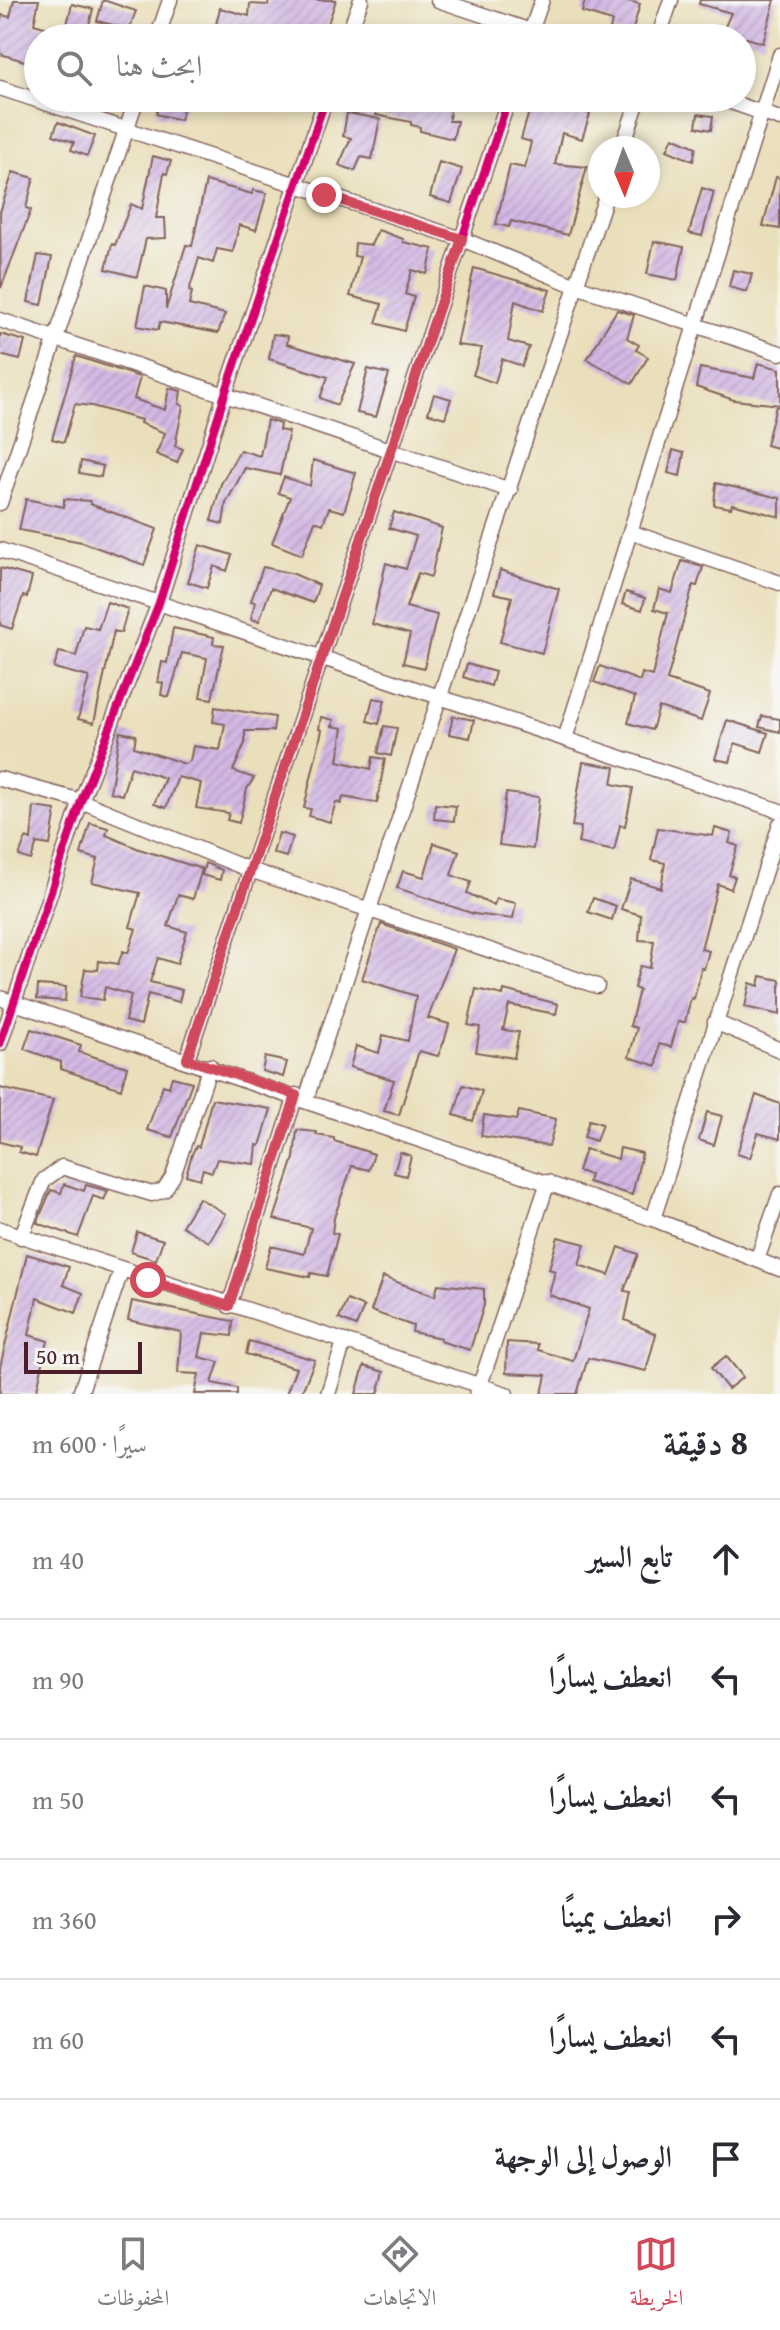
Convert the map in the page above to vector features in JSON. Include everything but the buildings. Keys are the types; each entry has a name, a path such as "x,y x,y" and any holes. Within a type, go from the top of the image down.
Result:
{"street":[{"path":"162,24 170,0"},
{"path":"352,24 361,0"},
{"path":"438,0 503,24"},
{"path":"534,24 542,0"},
{"path":"663,24 671,0"},
{"path":"565,739 759,112 780,55"},
{"path":"0,88 24,96"},
{"path":"756,111 780,119"},
{"path":"70,112 462,239 576,286 780,353"},
{"path":"0,503 132,112"},
{"path":"0,1044 7,1000 159,603 225,394 321,112"},
{"path":"187,1059 504,112"},
{"path":"626,136 634,112"},
{"path":"229,1306 440,697 602,208"},
{"path":"0,320 510,490"},
{"path":"630,532 780,583"},
{"path":"0,550 780,811"},
{"path":"0,779 81,801 250,870 597,986"},
{"path":"653,1219 780,824"},
{"path":"7,1000 548,1182 780,1269"},
{"path":"715,1022 780,1050"},
{"path":"21,1237 44,1180 62,1167 152,1194 164,1190 173,1176 210,1066"},
{"path":"478,1389 548,1182"},
{"path":"757,1260 780,1194"},
{"path":"0,1229 478,1389 506,1394"},
{"path":"80,1394 121,1271"},
{"path":"328,1394 344,1342"}],"cycle path":[{"path":"0,1044 81,801 159,603 225,394 321,112"},
{"path":"187,1059 504,112"}],"route":[{"path":"148,1280 229,1306 296,1095 187,1059 462,239 324,195"}]}
